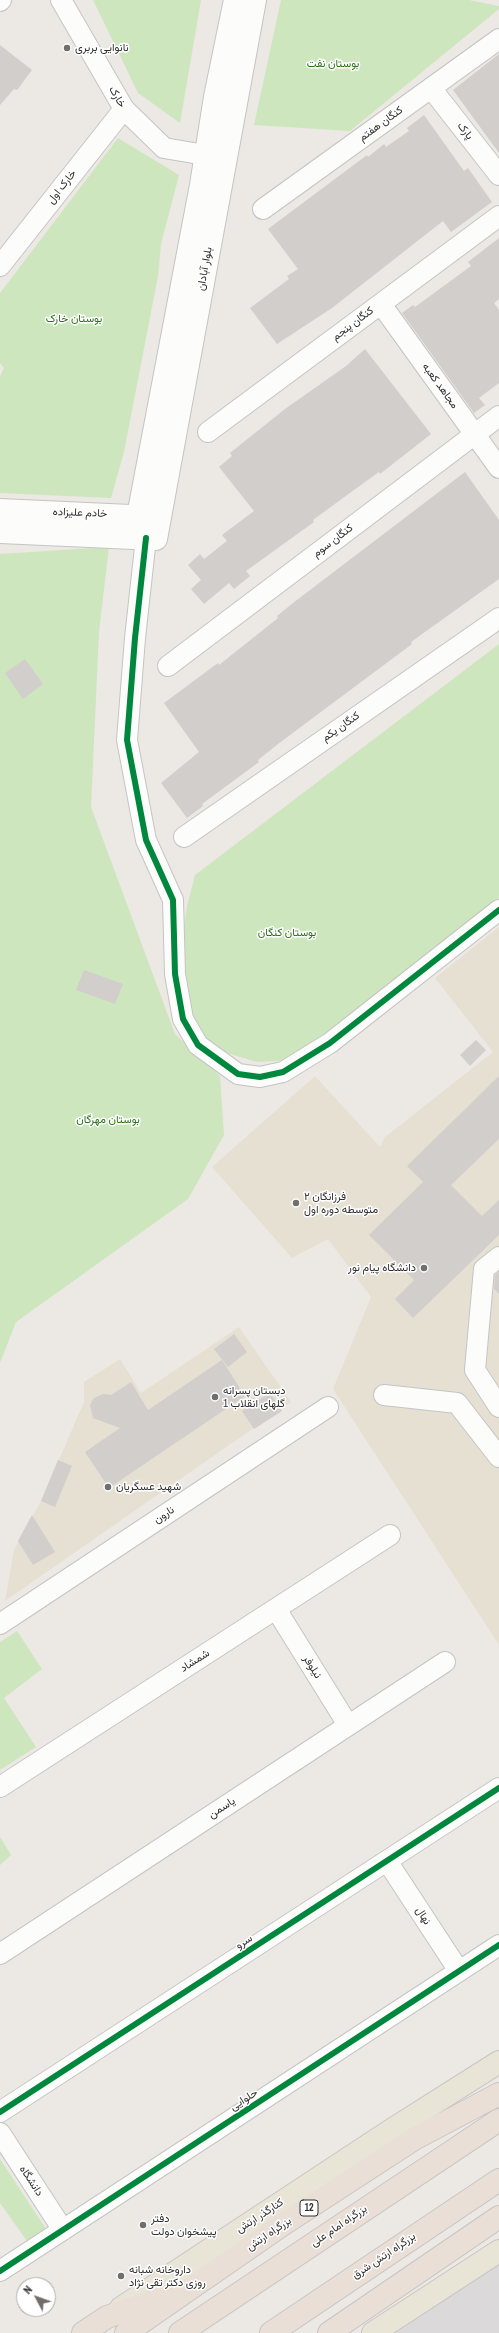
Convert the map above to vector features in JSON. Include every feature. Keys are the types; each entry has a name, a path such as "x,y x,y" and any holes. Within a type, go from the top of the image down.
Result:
{"highway":[{"name":"بزرگراه ارتش","path":"126,2333 308,2208 414,2139 499,2094"},
{"name":"بزرگراه امام علی","path":"180,2333 499,2120"},
{"name":"بزرگراه ارتش شرق","path":"271,2333 499,2180"},
{"path":"329,2333 499,2217"},
{"path":"107,2317 188,2289"},
{"name":"کنارگذر ارتش","path":"83,2333 107,2317"}],"main road":[{"name":"بلوار آبادان","path":"149,533 215,156 235,0"},
{"name":"بلوار آبادان","path":"149,533 137,515 215,156 255,0"},
{"name":"خادم علیزاده","path":"0,510 137,515"},
{"name":"خادم علیزاده","path":"0,532 149,533"},
{"name":"کنارگذر ارتش","path":"107,2317 367,2146 499,2062"},
{"path":"308,2208 367,2146"},
{"path":"373,2333 499,2251"}],"street":[{"name":"خارک","path":"61,0 124,109 164,148 215,156"},
{"name":"کنگان هفتم","path":"263,209 499,39"},
{"name":"پارک","path":"432,88 499,175"},
{"name":"خارک اول","path":"0,266 124,109"},
{"name":"کنگان پنجم","path":"208,432 499,216"},
{"name":"مجاهد کعبه","path":"381,304 499,468"},
{"name":"کنگان سوم","path":"168,666 499,416"},
{"path":"149,533 135,638 127,740 146,840 173,900 175,974 183,1018 198,1045 238,1074 260,1076 283,1072 330,1043 499,910"},
{"name":"کنگان یکم","path":"184,836 499,618"},
{"path":"499,1257 484,1269 475,1370 499,1407"},
{"path":"384,1395 458,1403 499,1457"},
{"name":"نارون","path":"0,1624 328,1407"},
{"name":"شمشاد","path":"0,1787 390,1535"},
{"name":"نیلوفر","path":"276,1608 348,1725"},
{"name":"یاسمن","path":"0,1954 445,1662"},
{"name":"سرو","path":"0,2112 499,1788"},
{"name":"نهال","path":"387,1861 460,1971"},
{"name":"حلوایی","path":"0,2271 499,1945"},
{"name":"دانشگاه","path":"0,2133 63,2230"}],"shaded area":[{"name":"دانشگاه پیام نور","path":"499,927 499,1645 333,1389 371,1297 328,1239 292,1258 212,1167 315,1076 380,1147 385,1137 493,1052 435,978"},
{"name":"شهید عسگریان","path":"239,1327 291,1402 5,1601 14,1550 41,1501 84,1402 84,1382 120,1359 141,1393"},
{"path":"499,2263 499,2333 394,2333"}],"green space":[{"path":"93,0 201,0 180,123 138,93"},
{"name":"بوستان نفت","path":"281,0 469,0 499,6 499,9 350,131 254,125"},
{"name":"بوستان خارک","path":"118,138 179,175 161,244 158,276 124,452 111,498 0,493 0,376 4,368 0,363 0,293"},
{"name":"بوستان مهرگان","path":"109,547 99,632 91,807 175,1034 220,1076 224,1135 188,1199 16,1322 0,1363 0,554"},
{"name":"بوستان کنگان","path":"499,644 499,898 290,1060 257,1062 220,1051 198,1031 187,1006 182,940 187,906 195,875"},
{"path":"17,1631 42,1669 4,1698 36,1747 0,1770 0,1642"},
{"path":"0,1837 11,1855 0,1865"},
{"path":"0,2159 46,2229 27,2241 0,2203"}],"building":[{"path":"0,45 32,70 17,90 14,89 0,105"},
{"path":"499,54 499,153 453,90"},
{"path":"424,115 464,171 468,168 492,202 451,232 443,221 332,308 277,344 250,308 289,279 287,276 298,269 268,229 367,155 368,157 384,144 386,147 409,131 407,128"},
{"path":"499,238 499,299 494,303 499,310 499,383 479,398 485,405 474,413 402,313 413,305 415,307 471,266 468,262"},
{"path":"365,349 431,434 380,474 379,472 358,487 313,520 314,522 246,571 250,576 234,589 229,583 204,604 191,589 201,580 188,565 200,554 204,559 227,541 222,535 254,511 219,467 232,456 230,453 285,409 346,366"},
{"path":"465,472 499,520 499,579 411,642 412,644 278,744 258,760 259,762 202,804 203,806 187,818 161,783 199,752 164,703 218,663 219,665 278,618 277,616 293,603"},
{"path":"25,659 43,684 23,699 5,673"},
{"path":"84,970 123,984 115,1004 76,990"},
{"path":"476,1040 486,1050 470,1066 460,1055"},
{"path":"499,1076 499,1139 451,1185 482,1216 499,1200 499,1235 413,1318 395,1299 414,1280 369,1235 423,1182 407,1166"},
{"path":"499,1272 499,1294 494,1289 495,1275"},
{"path":"234,1334 247,1352 228,1367 214,1349"},
{"path":"222,1360 245,1396 109,1488 85,1452 120,1428 93,1418 90,1405 94,1398 103,1394 111,1395 131,1382 148,1410"},
{"path":"270,1393 282,1411 254,1429 242,1411"},
{"path":"58,1460 72,1466 55,1507 41,1501"},
{"path":"32,1515 55,1552 33,1565 18,1541"}],"cycle path":[{"path":"146,538 135,638 127,740 146,840 173,900 175,974 183,1019 198,1045 238,1074 260,1077 283,1072 330,1043 499,910"},
{"path":"0,2112 499,1788"},
{"path":"0,2271 499,1945"}],"place":[{"name":"نانوایی بربری","path":"67,48"},
{"name":"فرزانگان ۲ متوسطه دوره اول","path":"296,1203"},
{"name":"دانشگاه پیام نور","path":"424,1268"},
{"name":"دبستان پسرانه گلهای انقلاب 1","path":"215,1397"},
{"name":"شهید عسگریان","path":"108,1487"},
{"name":"دفتر پیشخوان دولت","path":"143,2225"},
{"name":"داروخانه شبانه روزی دکتر تقی نژاد","path":"121,2276"}]}
